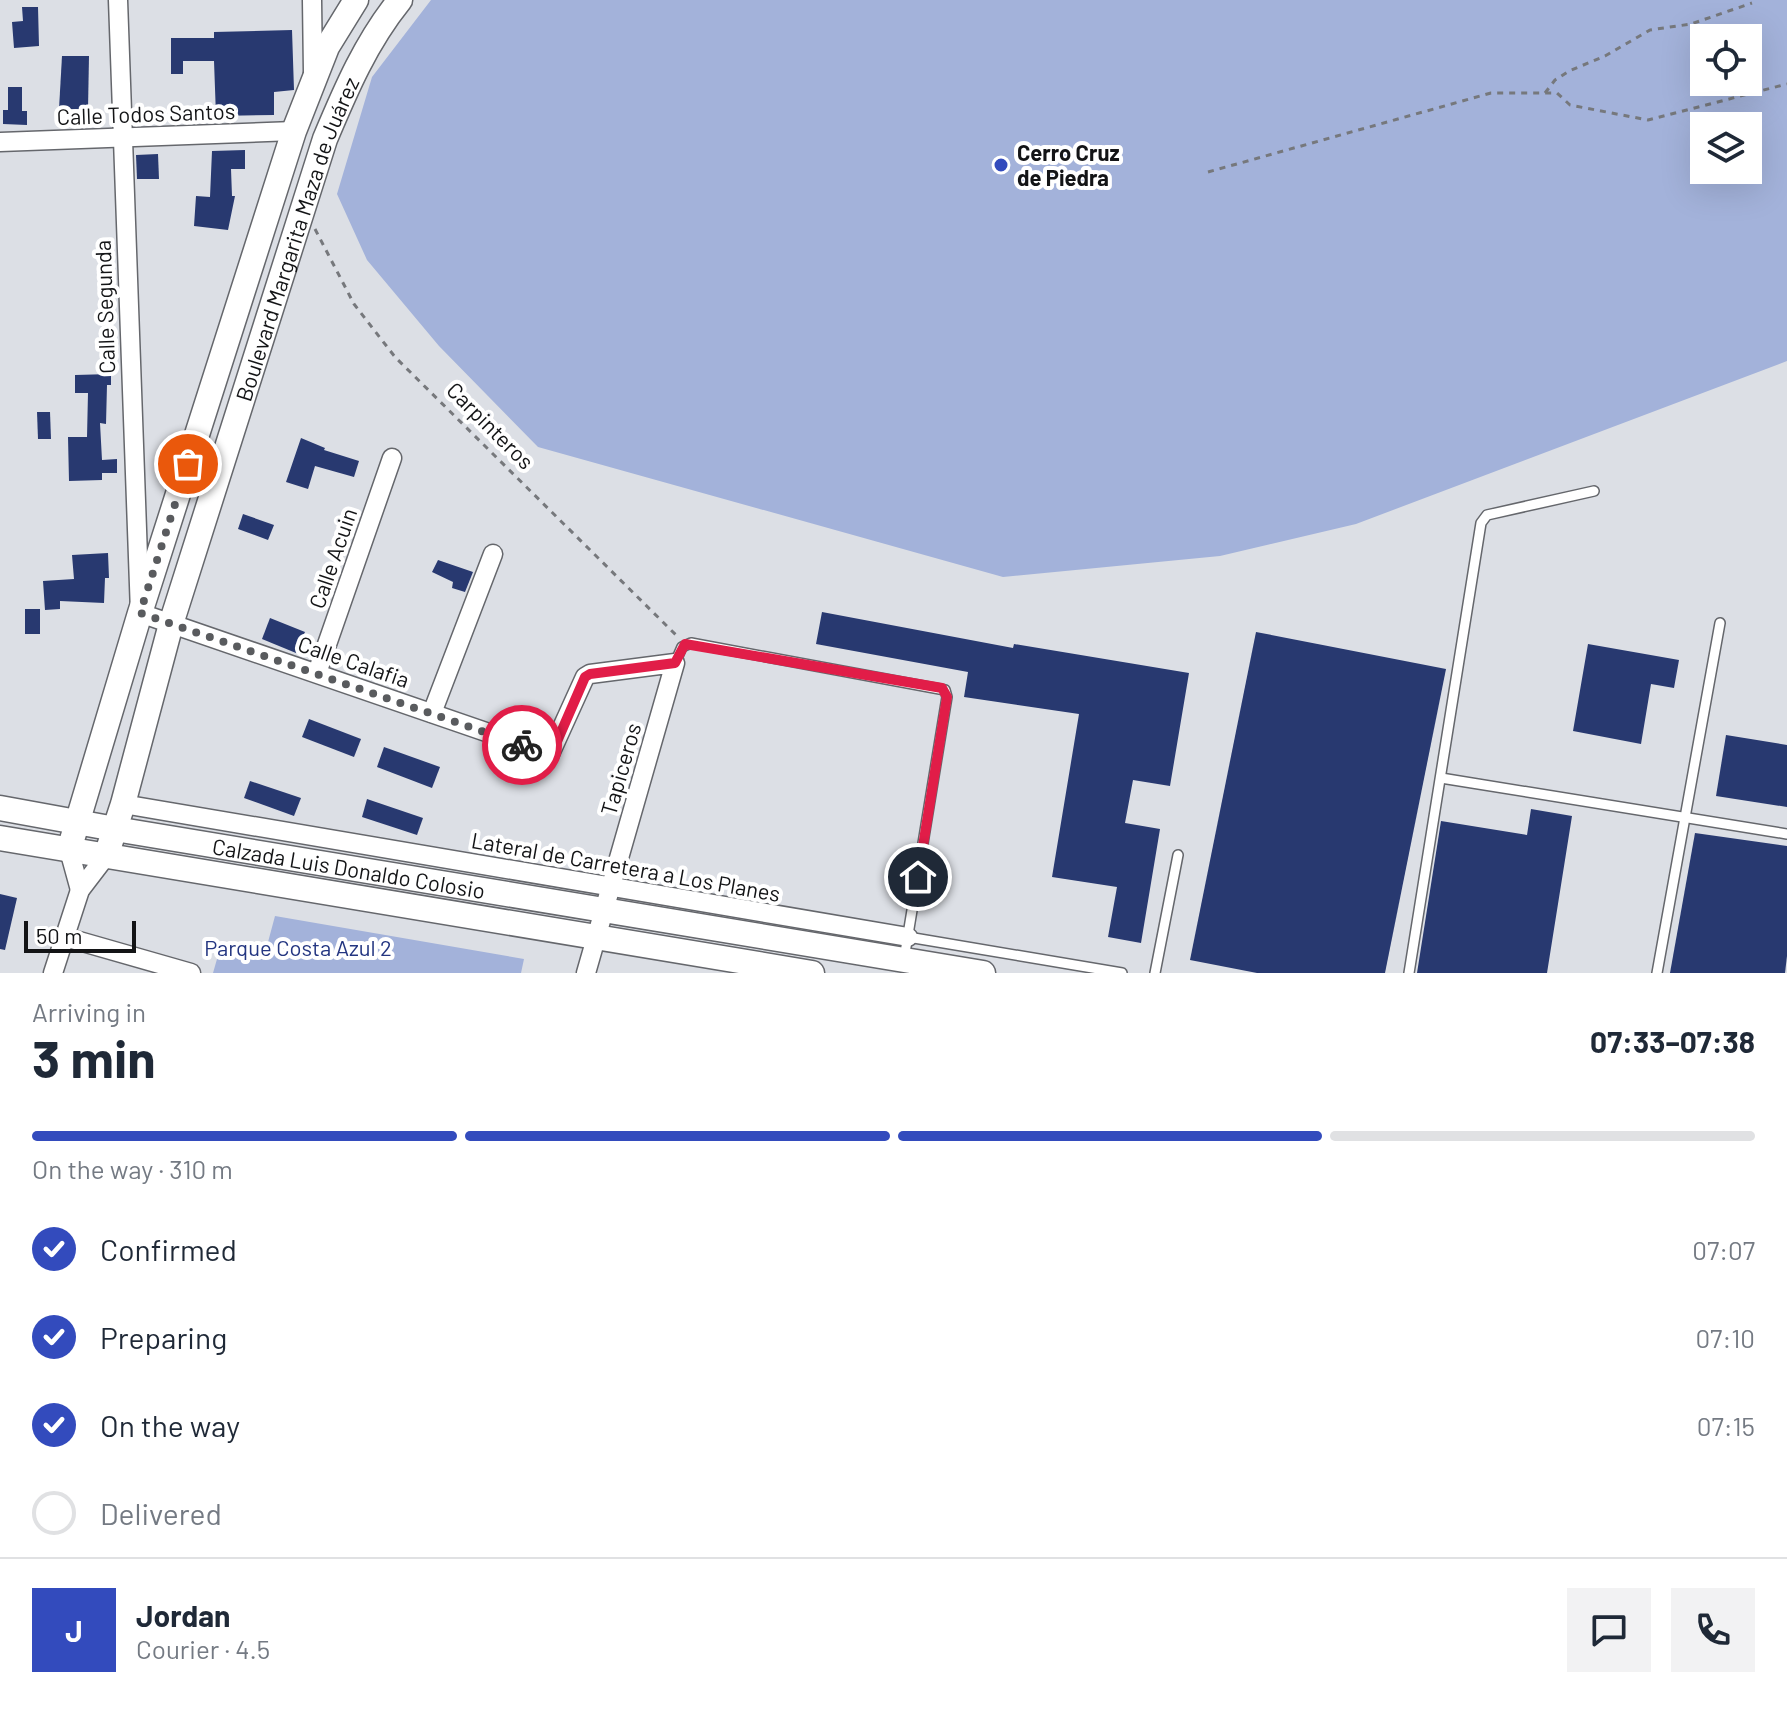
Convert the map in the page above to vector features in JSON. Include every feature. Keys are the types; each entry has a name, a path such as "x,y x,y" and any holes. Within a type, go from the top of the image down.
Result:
{"main road":[{"name":"Boulevard Margarita Maza de Juárez","path":"69,850 140,613 294,131 327,47 356,0"},
{"name":"Boulevard Margarita Maza de Juárez","path":"106,856 171,624 325,139 354,71 380,25 400,0"},
{"name":"Calzada Luis Donaldo Colosio","path":"0,808 115,829 608,899 697,925 906,948 983,973"},
{"name":"Calzada Luis Donaldo Colosio","path":"0,838 812,973"}],"street":[{"name":"Calle Segunda","path":"118,0 140,613"},
{"path":"312,0 313,81"},
{"name":"Calle Todos Santos","path":"0,142 294,131"},
{"name":"Calle Acuin","path":"317,673 392,458"},
{"path":"432,713 493,554"},
{"name":"Calle Calafia","path":"140,613 548,754 552,753 585,677 675,663"},
{"name":"Tapiceros","path":"586,973 675,663"},
{"name":"Lateral de Carretera a Los Planes","path":"123,804 608,899 906,948"},
{"path":"69,850 80,890"},
{"path":"53,973 80,890 106,856"},
{"path":"65,937 191,973"}],"lane":[{"path":"1409,973 1483,518 1594,491"},
{"path":"1657,973 1720,623"},
{"path":"675,663 685,644 945,690 947,697 906,948"},
{"path":"1441,778 1787,834"},
{"path":"1155,973 1178,855"},
{"name":"Lateral de Carretera a Los Planes","path":"906,948 1122,973"}],"path":[{"path":"1545,93 1555,80 1569,71 1605,56 1650,30 1691,24 1752,3"},
{"path":"1208,172 1491,93 1557,93 1570,105 1648,120 1787,84"},
{"name":"Carpinteros","path":"305,208 354,304 395,357 685,644"}],"green space":[{"path":"431,0 1787,0 1787,361 1356,524 1220,556 1003,577 538,447 439,346 367,260 337,194 372,77"},
{"name":"Parque Costa Azul 2","path":"275,916 524,959 521,973 213,973 221,945 264,957"}],"building":[{"path":"22,7 38,7 39,46 14,48 12,22 23,21"},
{"path":"292,30 294,90 274,92 274,115 216,116 214,61 183,61 183,74 171,74 171,38 214,38 214,32"},
{"path":"62,56 89,56 88,109 59,109"},
{"path":"8,87 22,87 22,111 27,111 27,125 3,124 3,110 8,110"},
{"path":"245,150 245,169 231,169 232,196 235,196 228,230 194,226 196,196 210,197 212,151"},
{"path":"158,154 159,179 137,179 136,155"},
{"path":"111,374 111,385 107,385 106,424 100,423 102,460 117,459 117,473 102,473 102,480 69,481 68,437 87,437 88,393 75,393 75,375"},
{"path":"37,412 50,412 51,439 38,439"},
{"path":"301,438 324,450 359,461 354,477 315,466 308,489 286,482"},
{"path":"243,514 274,525 268,540 238,529"},
{"path":"108,553 109,578 105,578 104,603 60,601 60,609 45,610 43,581 74,579 72,555"},
{"path":"438,560 473,572 465,592 452,588 453,582 432,572"},
{"path":"25,609 40,609 40,634 25,634"},
{"path":"822,612 1013,648 1014,644 1189,673 1170,786 1133,780 1125,823 1160,829 1141,943 1108,937 1117,887 1052,877 1079,714 964,697 968,672 816,644"},
{"path":"270,618 305,632 296,653 262,639"},
{"path":"1256,632 1446,669 1385,973 1257,973 1190,960"},
{"path":"1588,644 1679,660 1674,688 1651,684 1641,744 1573,731"},
{"path":"309,719 361,739 354,757 302,737"},
{"path":"1726,735 1787,745 1787,807 1716,796"},
{"path":"384,747 440,767 432,788 377,767"},
{"path":"250,781 301,798 294,816 244,798"},
{"path":"367,799 423,818 417,835 362,817"},
{"path":"1531,809 1572,816 1547,973 1417,973 1441,821 1527,835"},
{"path":"1695,833 1787,846 1785,973 1670,973"},
{"path":"0,894 17,898 5,950 0,949"}],"way so far":[{"path":"188,464 140,613 522,745"}],"place":[{"name":"Cerro Cruz de Piedra","path":"1001,165"}],"route":[{"path":"522,745 552,753 585,677 675,663 682,647 691,643 942,688 947,697 918,877"}]}
